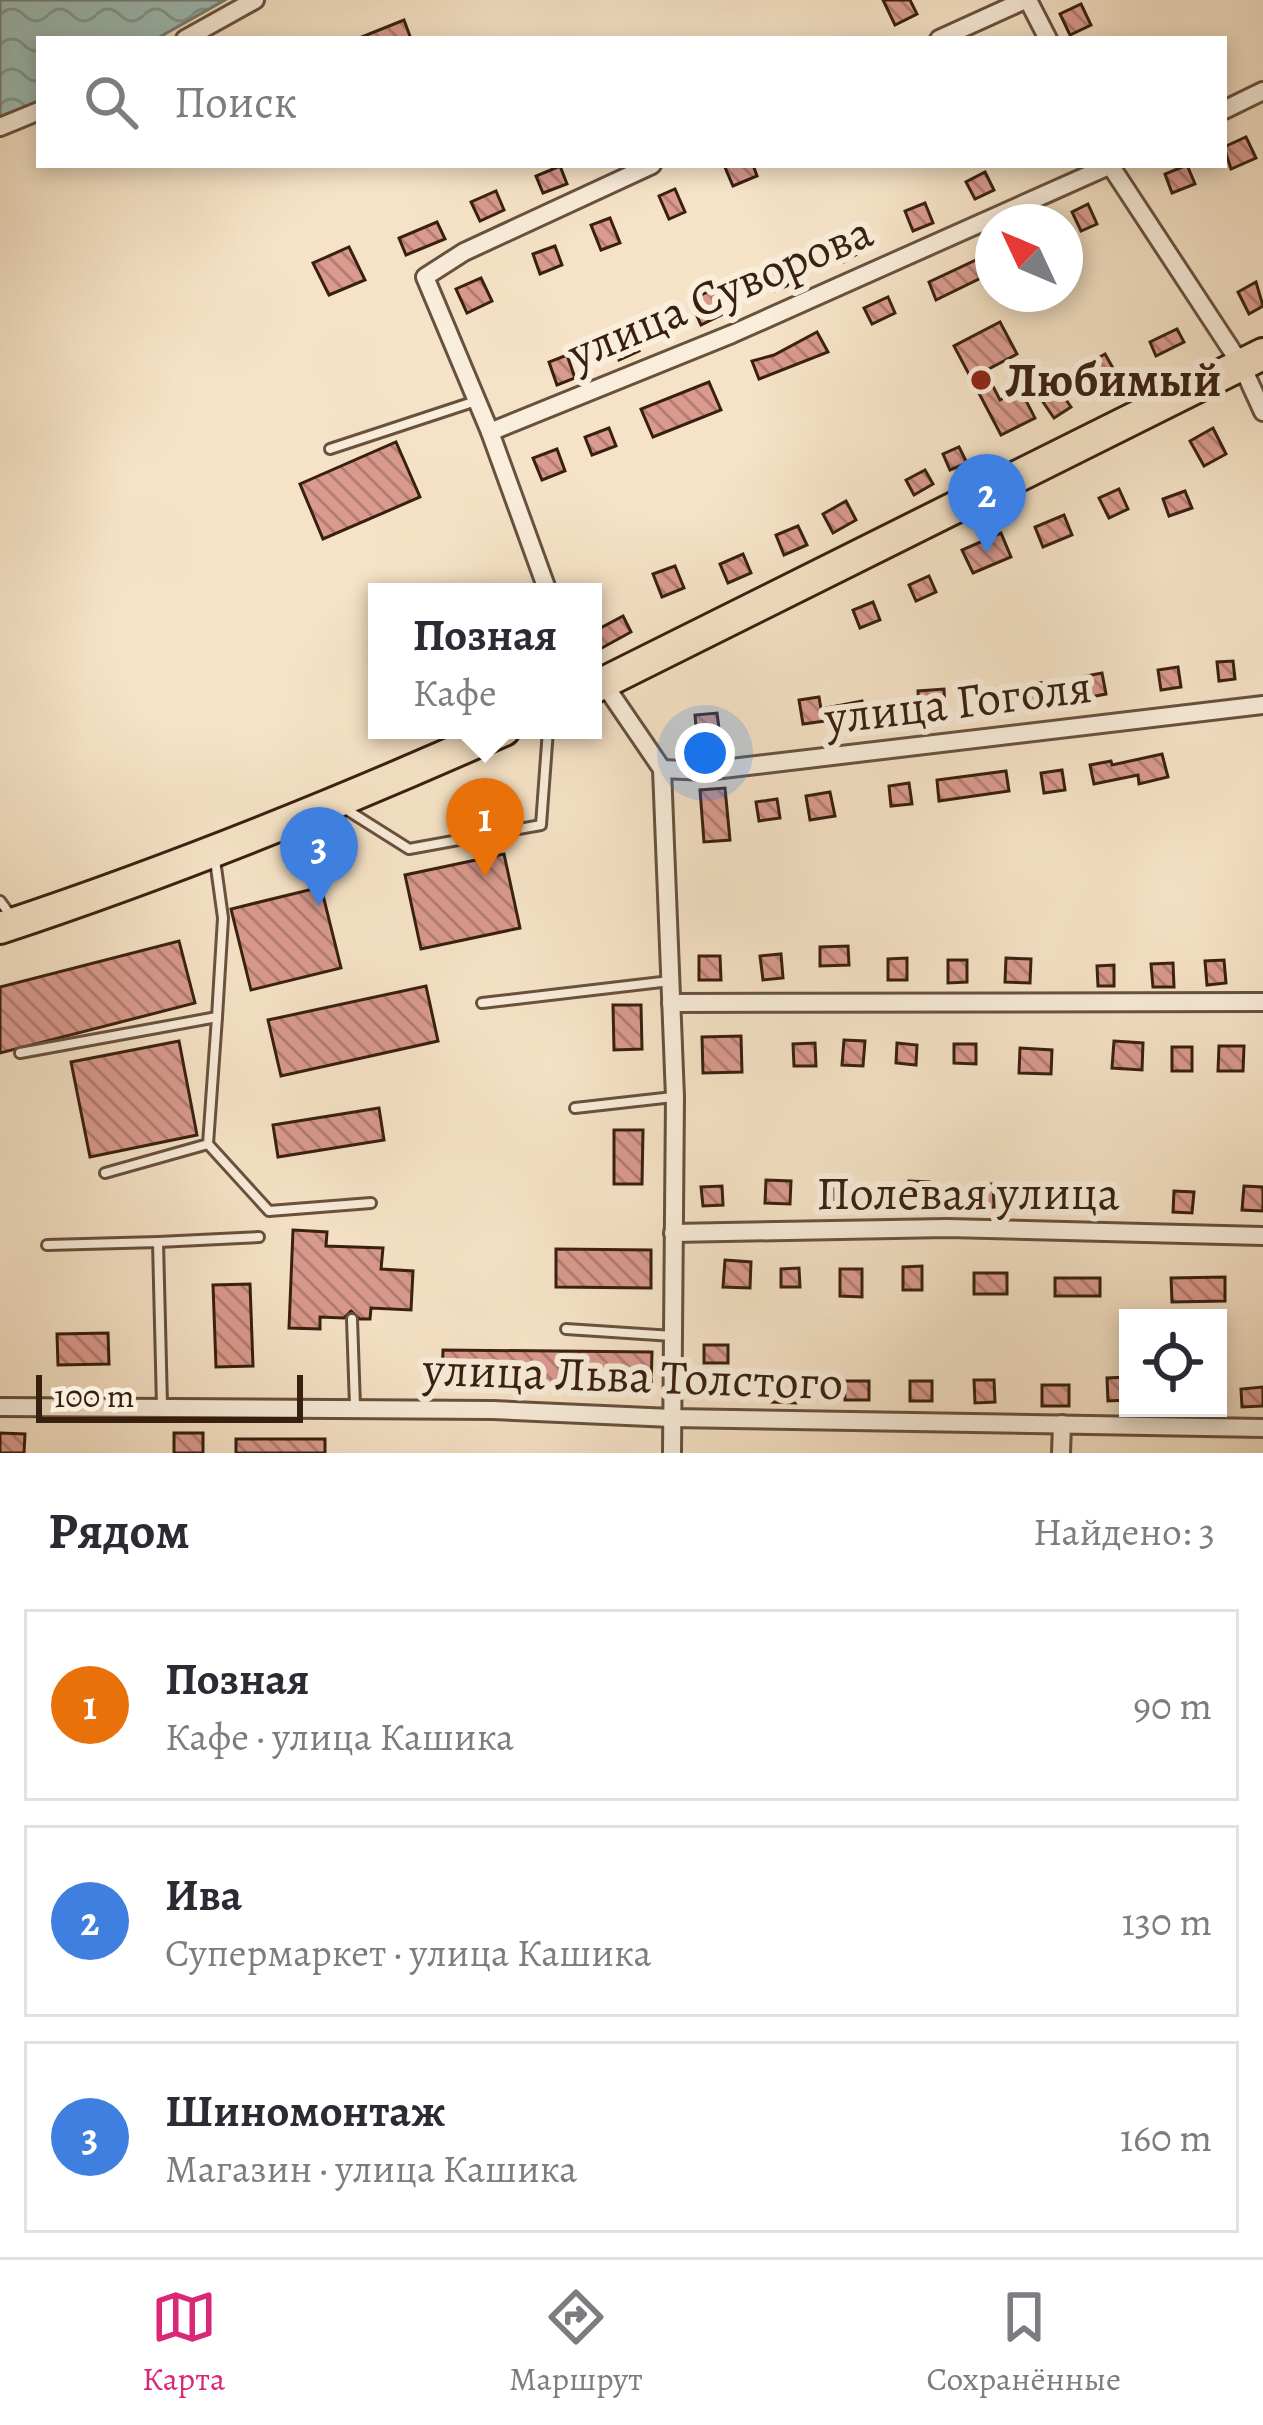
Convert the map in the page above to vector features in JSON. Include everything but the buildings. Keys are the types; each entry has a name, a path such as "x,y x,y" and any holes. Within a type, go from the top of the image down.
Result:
{"highway":[{"path":"602,684 1253,360"},
{"path":"5,917 214,853 484,739"}],"street":[{"path":"190,36 255,0"},
{"path":"946,36 1026,0 1046,36"},
{"path":"1227,109 1263,91"},
{"path":"0,127 36,112"},
{"path":"545,583 490,433 425,277 464,252 646,168"},
{"name":"улица Суворова","path":"490,433 732,334 1103,168"},
{"path":"1112,168 1253,360 1263,412"},
{"path":"602,691 662,769 675,1097 672,1453"},
{"name":"улица Гоголя","path":"662,769 706,771 1263,705"},
{"path":"671,1003 1263,1002"},
{"name":"Полевая улица","path":"673,1233 947,1228 1263,1237"},
{"name":"улица Льва Толстого","path":"0,1407 355,1408 1263,1428"},
{"path":"1061,1453 1062,1424"}],"lane":[{"path":"330,449 477,401"},
{"path":"338,804 409,849 541,825 547,739"},
{"path":"214,853 223,918 208,1144 269,1210 371,1203"},
{"path":"482,1003 671,981"},
{"path":"20,1053 217,1017"},
{"path":"575,1108 675,1097"},
{"path":"106,1173 208,1144"},
{"path":"47,1245 259,1237"},
{"path":"158,1242 162,1408"},
{"path":"352,1319 355,1408"},
{"path":"566,1329 674,1336"}],"water":[{"path":"0,0 225,0 161,36 36,36 36,112 0,133"}],"place":[{"name":"Любимый","path":"981,380"},
{"name":"Ива","path":"987,553"},
{"name":"Позная","path":"485,877"},
{"name":"Шиномонтаж","path":"319,906"}]}
